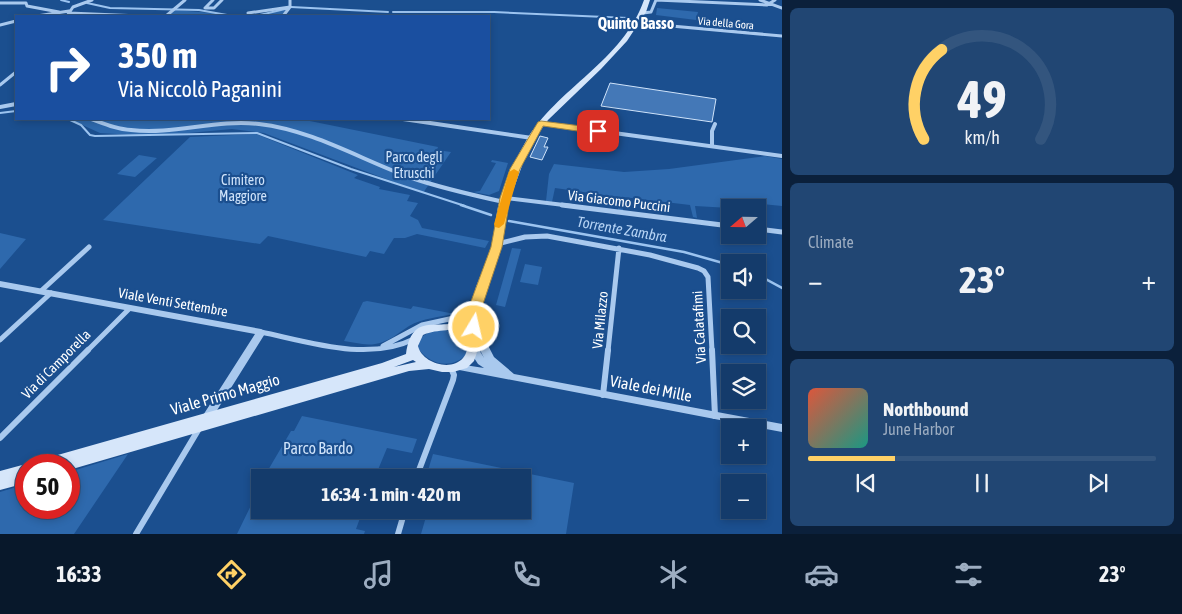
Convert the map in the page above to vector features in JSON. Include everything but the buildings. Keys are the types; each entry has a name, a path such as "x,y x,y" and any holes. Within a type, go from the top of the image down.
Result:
{"main road":[{"path":"476,304 473,346 466,362 454,368 430,365 418,358 413,344 425,329 456,326 465,322 476,304 497,244 505,200 515,169 541,123 609,56 638,22 647,0"},
{"path":"446,326 461,331 473,346"},
{"name":"Viale Primo Maggio","path":"80,462 386,366 410,357 413,344"},
{"name":"Viale Primo Maggio","path":"80,455 409,367 430,365"},
{"path":"0,476 15,472"},
{"path":"0,485 15,481"}],"street":[{"path":"68,13 74,6 92,0"},
{"path":"167,15 185,0"},
{"path":"207,0 221,0"},
{"path":"213,0 205,8 214,8 221,0"},
{"path":"284,15 290,7 290,0"},
{"path":"643,12 650,13 656,0 772,3"},
{"path":"760,0 772,3"},
{"path":"765,0 782,8"},
{"path":"0,3 26,3 27,6 68,13 116,15"},
{"path":"248,13 290,7"},
{"path":"42,15 59,12"},
{"path":"0,25 15,21"},
{"name":"Via della Gora","path":"638,22 686,29 782,36"},
{"path":"0,85 15,73"},
{"path":"0,106 15,104"},
{"path":"598,131 601,116"},
{"name":"Via Giacomo Puccini","path":"93,120 106,126 127,131 166,130 228,123 264,125 296,133 437,186 505,200 721,225"},
{"path":"410,120 532,138"},
{"path":"541,123 782,156"},
{"path":"712,146 712,131 715,124"},
{"path":"766,230 782,232"},
{"name":"Via Calatafimi","path":"497,244 523,237 539,236 619,248 694,266 707,274 715,416"},
{"path":"0,340 89,247"},
{"name":"Via Milazzo","path":"603,395 619,248"},
{"name":"Viale Venti Settembre","path":"0,284 341,347 364,350 375,349"},
{"path":"375,349 400,339 422,324 463,316 476,304"},
{"name":"Via di Camporella","path":"0,438 130,308"},
{"path":"474,327 490,359 513,377"},
{"path":"136,534 261,332"},
{"path":"375,349 413,344"},
{"path":"473,346 482,362 513,377"},
{"path":"419,469 453,380 454,368 513,377"},
{"name":"Viale dei Mille","path":"513,377 782,428"},
{"path":"398,534 402,519"}],"green space":[{"path":"657,8 698,12 696,20 656,15"},
{"path":"287,9 282,15 260,15"},
{"path":"175,10 238,15 168,15"},
{"name":"Parco degli Etruschi","path":"71,120 305,120 438,147 437,150 451,152 423,193 264,133 232,129 167,135 100,133"},
{"name":"Cimitero Maggiore","path":"256,134 358,175 354,178 380,187 379,189 410,195 407,201 418,203 410,216 418,220 422,228 489,241 485,248 417,234 405,238 394,238 384,254 370,251 366,257 268,236 260,244 103,220 190,137"},
{"path":"139,155 157,158 135,177 117,174"},
{"path":"765,156 782,159 782,206 766,204 766,199 721,199 721,207 695,206 697,218 693,217 690,205 623,197 623,211 618,210 618,197 555,188 552,202 546,201 549,174 554,164 624,172 669,169"},
{"path":"492,160 508,163 499,191 489,195 473,192 480,191 496,163 491,162"},
{"path":"0,233 26,239 0,269"},
{"path":"512,248 521,249 505,307 496,305"},
{"path":"525,264 542,267 538,285 520,282"},
{"path":"367,301 411,309 413,306 455,314 420,321 380,343 367,345 344,341 363,302"},
{"path":"446,330 463,337 468,344 467,354 461,359 448,364 434,362 418,348 420,338 431,331"},
{"name":"Parco Bardo","path":"302,416 417,439 412,453 387,448 378,469 269,469 291,431 294,431"},
{"path":"128,454 74,534 0,534 0,492 15,487 15,519 80,519 80,469"},
{"path":"433,454 506,469 428,469"},
{"path":"531,474 574,483 566,534 421,534 425,519 531,519"},
{"name":"Parco Bardo","path":"251,505 251,519 360,519 356,529 365,531 364,534 237,534"}],"waterway":[{"path":"61,0 69,2"},
{"path":"87,3 110,8 199,10 227,15 260,15 285,9"},
{"path":"291,7 388,12"},
{"path":"393,12 494,12 628,18"},
{"name":"Torrente Zambra","path":"0,113 15,111"},
{"name":"Torrente Zambra","path":"70,120 81,125 90,135 95,136 257,133 351,169 465,206"},
{"name":"Torrente Zambra","path":"461,205 491,215"},
{"name":"Torrente Zambra","path":"509,221 684,252 721,262"},
{"name":"Torrente Zambra","path":"766,279 782,288"}],"slow traffic":[{"path":"499,224 514,172"}],"district":[{"name":"Quinto Basso","path":"636,23"}],"route":[{"path":"474,327 476,304 496,247 505,198 515,169 541,123 598,131"}]}
